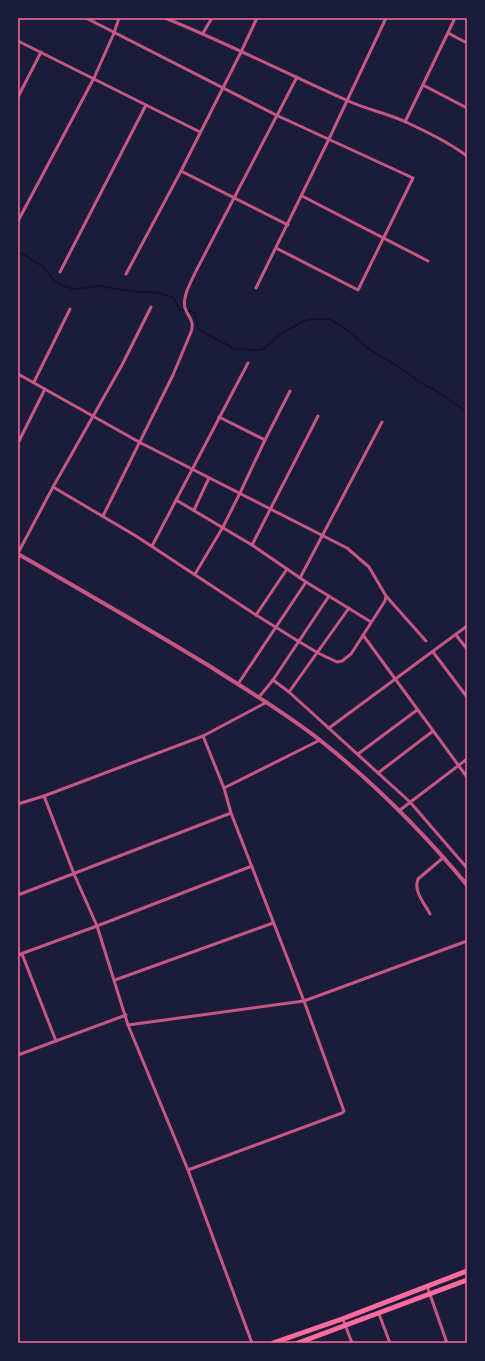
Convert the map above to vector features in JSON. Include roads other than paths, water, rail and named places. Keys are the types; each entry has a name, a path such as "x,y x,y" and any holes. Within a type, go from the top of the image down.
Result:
{"main road":[{"path":"273,1343 467,1271"},
{"path":"298,1343 467,1280"}],"street":[{"path":"86,18 276,115 413,178 384,240 358,290 276,248"},
{"path":"18,221 94,78 119,18"},
{"path":"165,18 203,33 347,101 405,122 448,143 467,156"},
{"path":"203,33 212,18"},
{"path":"126,274 181,171 257,18"},
{"path":"256,288 302,196 386,18"},
{"path":"405,122 455,18"},
{"path":"448,33 467,42"},
{"path":"18,41 200,132"},
{"path":"18,97 41,52"},
{"path":"103,516 173,375 193,327 193,322 185,308 185,299 196,271 297,77"},
{"path":"423,85 467,108"},
{"path":"60,272 146,105"},
{"path":"181,171 288,225"},
{"path":"302,196 384,240 428,261"},
{"path":"151,307 122,365 52,487 18,554 159,636 268,702 320,740 368,779 400,810 444,857 467,885"},
{"path":"34,382 70,309"},
{"path":"152,546 218,417 248,363"},
{"path":"18,374 139,442 347,548 369,567 386,596 426,641"},
{"path":"18,443 45,388"},
{"path":"195,574 223,527 240,494 264,440 290,391"},
{"path":"252,545 318,416"},
{"path":"218,417 264,440"},
{"path":"300,578 382,422"},
{"path":"194,510 209,478"},
{"path":"52,487 152,546 276,628 318,653 337,662 342,661 351,654 385,601 386,596"},
{"path":"176,500 252,545 306,582 371,622"},
{"path":"256,615 287,569"},
{"path":"238,684 306,582"},
{"path":"259,697 273,680 329,596"},
{"path":"289,692 349,608"},
{"path":"329,728 467,626"},
{"path":"363,635 467,777"},
{"path":"456,635 467,649"},
{"path":"433,652 467,697"},
{"path":"273,680 289,692 410,802 467,868"},
{"path":"18,804 44,796 203,736 268,702"},
{"path":"358,754 418,710"},
{"path":"378,773 433,731"},
{"path":"188,1170 342,1114 344,1111 304,1002 231,813 224,788 203,736"},
{"path":"224,788 320,740"},
{"path":"400,810 467,759"},
{"path":"44,796 74,874 97,926 128,1025 188,1170 252,1343"},
{"path":"18,895 231,813"},
{"path":"430,914 416,889 416,884 418,879 444,857"},
{"path":"56,1041 20,955 252,866"},
{"path":"114,980 273,923"},
{"path":"128,1025 304,1002 467,941"},
{"path":"18,1055 126,1015"},
{"path":"427,1286 447,1343"},
{"path":"379,1314 390,1343"},
{"path":"342,1318 352,1343"}],"waterway":[{"path":"18,251 42,266 55,281 73,289 98,286 138,292 154,292 173,297 180,310 195,313 198,327 201,331 235,349 263,349 282,333 304,321 329,319 346,329 369,349 421,383 435,390 467,412"}]}
